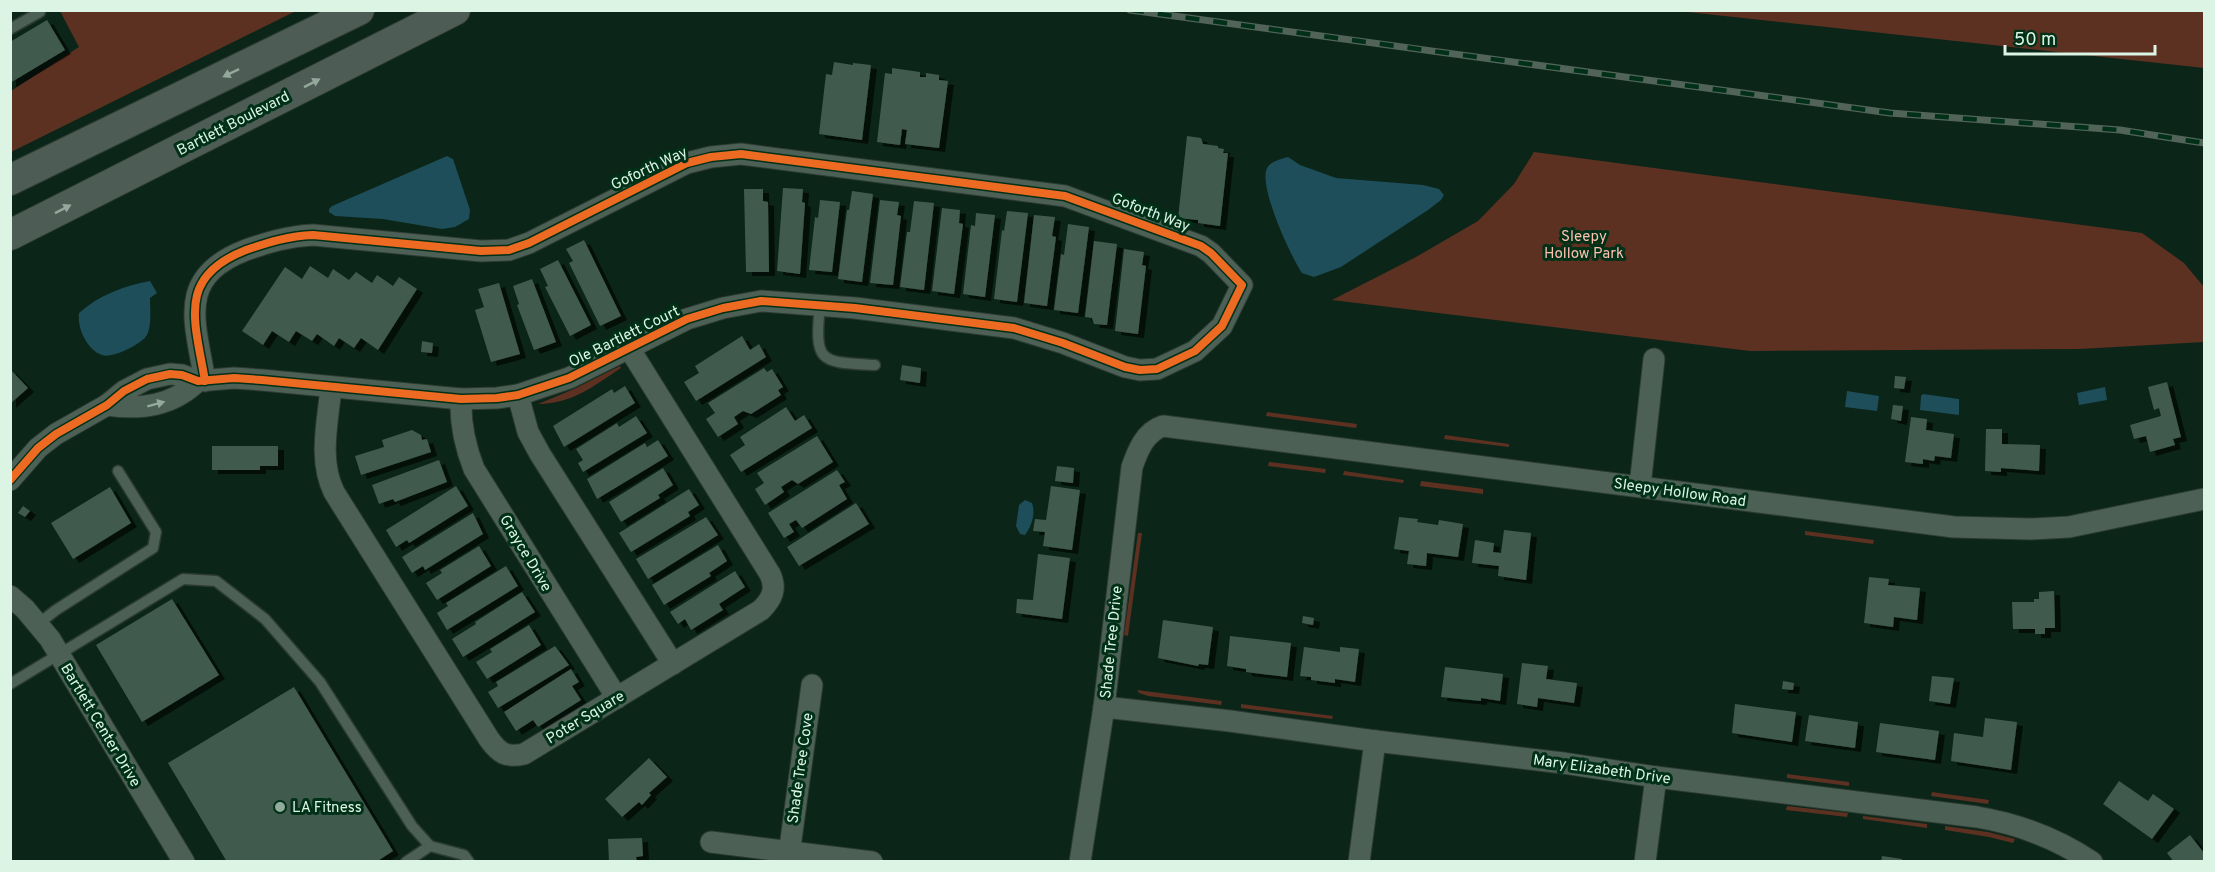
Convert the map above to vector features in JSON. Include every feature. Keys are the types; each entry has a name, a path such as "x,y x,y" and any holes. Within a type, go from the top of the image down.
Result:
{"main road":[{"path":"10,180 360,10"},
{"name":"Bartlett Boulevard","path":"10,235 455,10"}],"street":[{"name":"Goforth Way","path":"201,381 195,316 197,292 210,270 236,254 273,240 313,235 471,251 509,250 529,243 687,163 730,154 754,155 1065,196 1201,246 1211,253 1242,285"},
{"name":"Ole Bartlett Court","path":"201,381 234,378 461,399 518,395 543,389 568,378 687,319 723,308 761,301 820,305 1014,328 1063,343 1125,367 1140,370 1157,369 1195,351 1222,326 1242,285"},
{"name":"Poter Square","path":"331,387 325,456 329,481 343,509 498,750 504,755 514,756 524,754 761,610 769,603 774,593 770,574 629,348"},
{"path":"1640,486 1654,359"},
{"path":"10,480 38,448 72,424 107,405 129,408 150,407 176,398 201,381"},
{"path":"518,395 534,443 673,664"},
{"name":"Grayce Drive","path":"461,399 460,415 464,438 474,469 617,698"},
{"name":"Sleepy Hollow Road","path":"1156,428 1173,426 1952,527 2019,529 2069,527 2205,499"},
{"name":"Shade Tree Drive","path":"1080,861 1104,707 1132,467 1137,451 1146,437 1156,428"},
{"name":"Bartlett Center Drive","path":"10,596 38,624 60,655 184,861"},
{"name":"Shade Tree Cove","path":"788,857 812,685"},
{"name":"Mary Elizabeth Drive","path":"1104,707 1563,763 1996,820 2037,832 2092,861"},
{"path":"1359,861 1375,741"},
{"path":"1645,861 1656,777"},
{"path":"711,842 788,857 872,861"}],"lane":[{"path":"10,29 40,12"},
{"path":"820,305 817,337 821,351 827,360 836,363 875,365"},
{"path":"38,624 153,548 156,532 118,471"},
{"path":"10,684 183,579 216,580 265,619 320,682 412,826 430,846 464,855 469,861"},
{"path":"406,861 430,846"}],"green space":[{"path":"60,11 296,11 11,152 11,91 79,47"},
{"path":"1678,11 2204,11 2204,68"},
{"name":"Sleepy Hollow Park","path":"1534,152 2142,233 2184,263 2204,287 2204,342 2080,349 1750,351 1332,300 1416,257 1478,221 1514,184"},
{"path":"620,366 621,368 582,393 562,401 538,404 574,389"},
{"path":"1267,412 1357,424 1356,428 1266,416"},
{"path":"1445,435 1509,444 1509,447 1444,439"},
{"path":"1269,462 1326,469 1325,473 1268,466"},
{"path":"1344,471 1404,480 1403,483 1343,475"},
{"path":"1421,481 1483,489 1483,494 1420,486"},
{"path":"1805,531 1874,540 1873,544 1805,535"},
{"path":"1138,533 1142,533 1128,636 1124,635"},
{"path":"1137,690 1222,701 1221,705 1148,696"},
{"path":"1241,704 1333,716 1332,719 1241,708"},
{"path":"1787,774 1849,782 1849,786 1787,778"},
{"path":"1932,792 1989,800 1988,804 1931,796"},
{"path":"1787,806 1848,813 1847,817 1786,810"},
{"path":"1863,816 1927,824 1927,828 1863,819"},
{"path":"1945,826 1988,832 2015,839 2013,843 1945,830"}],"water":[{"path":"447,156 453,159 470,210 469,219 455,227 442,229 383,219 335,216 329,212 332,206"},
{"path":"1288,157 1300,165 1336,178 1423,185 1439,189 1444,195 1428,210 1341,267 1314,277 1302,273 1297,265 1277,221 1267,190 1265,177 1267,168 1274,162"},
{"path":"150,281 157,293 150,298 149,331 144,339 113,355 102,355 92,348 84,338 79,313 112,292"},
{"path":"2105,387 2107,400 2079,405 2077,393"},
{"path":"1847,391 1879,396 1877,411 1845,407"},
{"path":"1923,394 1959,399 1959,415 1920,410"},
{"path":"1025,500 1032,503 1033,516 1025,535 1020,534 1016,526 1019,505"}],"building":[{"path":"47,20 65,50 10,83 10,42"},
{"path":"834,62 871,65 862,140 819,134 826,74 832,75"},
{"path":"892,68 920,72 920,77 926,77 926,73 939,75 939,80 948,81 939,148 905,144 907,130 902,129 900,145 877,142 885,73 892,74"},
{"path":"1187,136 1201,138 1203,144 1218,146 1224,149 1223,153 1228,153 1220,226 1178,218"},
{"path":"783,188 803,189 802,202 805,203 800,274 777,271"},
{"path":"744,189 763,189 763,201 768,202 769,272 746,272"},
{"path":"852,191 873,194 862,282 838,279 847,210 849,210"},
{"path":"820,200 840,202 832,272 809,270 815,217 818,218"},
{"path":"880,200 899,202 897,215 901,216 893,285 870,283"},
{"path":"914,201 934,203 924,290 900,287 907,232 910,232"},
{"path":"942,208 960,210 959,223 963,224 954,294 932,291"},
{"path":"1007,211 1028,213 1017,302 994,299 1002,230 1004,231"},
{"path":"976,213 995,215 985,297 963,294 971,225 975,226"},
{"path":"1034,215 1055,217 1052,236 1056,237 1047,306 1024,303"},
{"path":"1068,224 1089,227 1078,313 1054,310 1061,254 1064,255"},
{"path":"584,240 621,316 600,326 569,263 573,261 566,249"},
{"path":"1094,241 1117,244 1107,325 1094,324 1092,318 1085,317"},
{"path":"1124,249 1144,252 1142,265 1146,266 1138,334 1115,331"},
{"path":"558,260 591,325 570,336 545,287 548,286 540,269"},
{"path":"310,266 328,278 333,269 349,280 356,272 372,283 377,275 393,286 399,277 417,289 378,350 361,338 354,348 339,338 334,346 317,334 312,341 296,331 289,342 272,331 263,345 242,331 285,267 302,279"},
{"path":"532,279 556,342 534,350 517,305 519,304 513,286"},
{"path":"499,283 520,354 491,362 475,310 484,307 478,289"},
{"path":"742,336 750,350 759,344 766,357 696,401 684,382 699,373 695,366"},
{"path":"422,341 433,343 432,353 421,352"},
{"path":"902,365 921,368 920,383 900,380"},
{"path":"764,368 767,372 772,369 783,387 778,390 781,395 751,414 743,411 734,417 738,424 718,437 706,419 715,413 708,403"},
{"path":"10,369 28,388 10,404"},
{"path":"1895,376 1906,377 1904,389 1894,388"},
{"path":"2167,382 2181,437 2173,439 2175,445 2150,452 2146,436 2134,439 2130,425 2161,416 2159,408 2154,410 2148,387"},
{"path":"625,386 635,403 564,447 553,426 612,389 614,393"},
{"path":"1893,405 1903,406 1901,421 1891,419"},
{"path":"786,407 795,421 804,415 812,428 741,472 730,455 745,445 740,437"},
{"path":"636,416 647,433 583,472 578,463 583,460 576,449 617,423 619,427"},
{"path":"1911,417 1927,419 1926,430 1954,434 1951,458 1935,456 1934,461 1923,459 1923,464 1905,462"},
{"path":"1986,429 2002,429 2002,444 2040,445 2039,471 2001,468 2001,472 1985,471"},
{"path":"412,430 421,435 422,440 427,439 431,452 361,475 355,456 384,447 382,440"},
{"path":"817,436 833,462 798,484 792,480 781,487 784,492 765,505 755,489 764,483 757,473"},
{"path":"658,440 668,456 597,499 587,479 645,443 647,447"},
{"path":"212,446 278,446 278,466 260,466 260,470 212,470"},
{"path":"439,460 447,482 395,502 393,499 379,504 372,485"},
{"path":"1057,466 1074,468 1073,483 1055,481"},
{"path":"663,468 673,485 658,495 660,498 621,522 609,502"},
{"path":"837,470 845,482 839,485 847,499 802,528 796,520 789,524 794,532 784,538 768,513"},
{"path":"456,486 468,506 409,543 407,540 396,547 386,530"},
{"path":"1051,486 1080,490 1072,550 1043,546 1045,532 1033,531 1035,519 1046,520"},
{"path":"110,487 131,523 73,559 51,523"},
{"path":"689,489 699,505 688,512 690,516 631,552 619,533"},
{"path":"856,503 869,524 799,566 787,547"},
{"path":"23,506 30,511 25,517 18,513"},
{"path":"473,513 483,534 425,570 423,566 412,573 402,557"},
{"path":"706,517 718,535 648,579 636,559"},
{"path":"1399,517 1418,519 1417,522 1438,525 1439,520 1463,524 1458,557 1427,553 1426,566 1407,564 1409,551 1394,549"},
{"path":"1504,530 1531,533 1526,580 1498,576 1499,566 1472,563 1475,540 1494,543 1493,552 1501,553"},
{"path":"718,545 727,561 709,573 711,576 664,605 652,585"},
{"path":"479,546 491,566 437,600 426,583 442,573 440,570"},
{"path":"1038,554 1070,558 1062,619 1016,613 1017,599 1033,600"},
{"path":"506,566 518,586 447,630 437,613 448,606 446,603"},
{"path":"735,571 745,587 719,604 723,610 691,630 685,619 678,624 670,612"},
{"path":"1869,577 1889,579 1888,585 1920,588 1917,620 1894,617 1893,627 1864,623"},
{"path":"2054,591 2055,628 2045,628 2045,634 2035,634 2035,629 2013,629 2012,602 2034,602 2034,599 2039,599 2039,592"},
{"path":"522,592 535,612 463,657 452,639"},
{"path":"172,599 219,675 142,722 96,645"},
{"path":"1303,616 1314,618 1313,625 1302,623"},
{"path":"1163,620 1213,627 1208,665 1199,664 1198,666 1158,658"},
{"path":"529,625 541,645 487,679 476,662 492,652 490,649"},
{"path":"1230,636 1291,643 1287,677 1246,672 1246,669 1227,666"},
{"path":"555,646 569,665 498,708 488,692 498,686 496,682"},
{"path":"1304,647 1340,652 1340,647 1359,649 1355,682 1335,679 1335,683 1300,676"},
{"path":"1522,663 1548,666 1546,679 1577,683 1574,703 1538,698 1537,707 1517,704"},
{"path":"1445,667 1503,674 1500,701 1441,697"},
{"path":"571,669 579,682 572,686 581,700 538,727 533,720 516,731 504,712"},
{"path":"1932,676 1954,678 1950,704 1929,701"},
{"path":"1783,681 1794,683 1793,690 1782,689"},
{"name":"LA Fitness","path":"294,687 393,851 376,862 227,862 168,763"},
{"path":"1735,704 1796,712 1792,742 1732,733"},
{"path":"1809,715 1858,722 1855,748 1805,741"},
{"path":"1985,718 2017,722 2011,770 1951,761 1954,733 1983,737"},
{"path":"1880,723 1939,731 1935,760 1876,752"},
{"path":"649,758 667,777 649,793 651,795 642,805 639,802 622,817 605,799"},
{"path":"2119,781 2148,801 2153,794 2174,809 2152,839 2103,804"},
{"path":"2190,835 2204,853 2204,862 2174,862 2167,853"},
{"path":"642,838 643,856 636,857 637,862 609,862 608,839"},
{"path":"1882,856 1902,859 1902,862 1881,862"}],"railway":[{"path":"1130,10 1890,113 2120,130 2204,143"}],"cycle path":[{"path":"10,480 38,448 56,434 107,405 124,391 147,379 170,374 182,375 198,381 234,378 461,399 497,398 518,395 569,378 687,319 723,308 761,301 855,308 1014,328 1063,343 1125,367 1140,370 1157,369 1195,351 1222,326 1242,285 1211,253 1201,246 1065,196 741,154 711,157 687,163 529,243 509,250 481,251 313,235 279,240 246,250 224,261 209,273 200,287 195,320 197,339 201,359 205,381"}],"place":[{"name":"LA Fitness","path":"280,807"}]}
